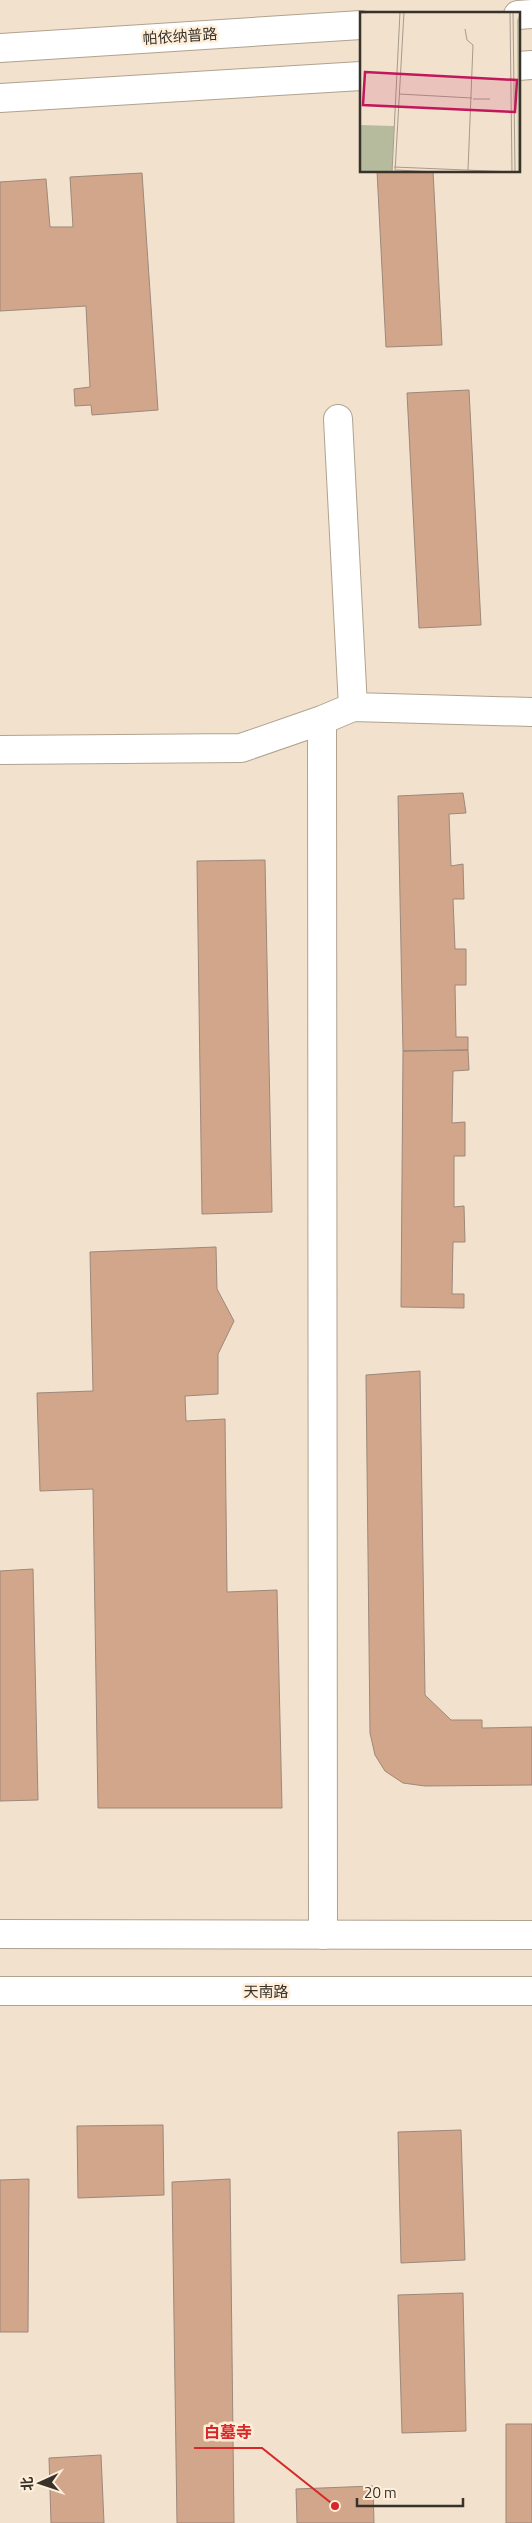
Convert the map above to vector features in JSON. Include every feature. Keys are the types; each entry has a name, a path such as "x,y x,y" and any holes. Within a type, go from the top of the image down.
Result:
{"street":[{"name":"帕依纳普路","path":"0,48 360,25"},
{"path":"0,98 360,76"},
{"path":"338,420 353,707"},
{"path":"0,750 241,748 322,720 353,707 532,712"},
{"path":"322,720 323,1935"},
{"path":"0,1934 532,1935"},
{"name":"天南路","path":"0,1991 532,1990"}],"building":[{"path":"377,172 433,172 442,345 386,347"},
{"path":"142,173 158,410 92,415 91,405 75,406 74,389 90,387 86,306 0,311 0,182 46,179 50,227 73,227 70,177"},
{"path":"469,390 481,625 419,628 407,393"},
{"path":"463,793 466,813 449,814 451,866 463,864 464,899 453,899 455,949 466,949 466,985 455,985 456,1037 468,1037 468,1050 403,1051 398,796"},
{"path":"265,860 272,1212 202,1214 197,861"},
{"path":"468,1050 469,1070 453,1071 452,1123 465,1122 465,1156 454,1156 454,1207 464,1206 465,1242 453,1242 452,1294 464,1294 464,1308 401,1307 403,1051"},
{"path":"216,1247 217,1289 234,1321 218,1354 218,1394 185,1396 186,1421 225,1419 227,1592 277,1590 282,1808 98,1808 93,1489 40,1491 37,1393 93,1391 90,1252"},
{"path":"420,1371 425,1695 451,1720 482,1720 482,1728 532,1727 532,1785 425,1786 403,1783 385,1771 375,1755 370,1733 366,1375"},
{"path":"33,1569 38,1800 0,1801 0,1571"},
{"path":"163,2125 164,2195 78,2198 77,2126"},
{"path":"461,2130 465,2260 401,2263 398,2132"},
{"path":"29,2179 28,2332 0,2332 0,2180"},
{"path":"230,2179 234,2523 177,2523 172,2182"},
{"path":"463,2293 466,2431 402,2433 398,2295"},
{"path":"506,2424 532,2424 532,2523 506,2523"},
{"path":"101,2455 104,2523 51,2523 49,2458"},
{"path":"373,2486 374,2523 297,2523 296,2489"}],"place":[{"name":"白墓寺","path":"335,2506"}]}
